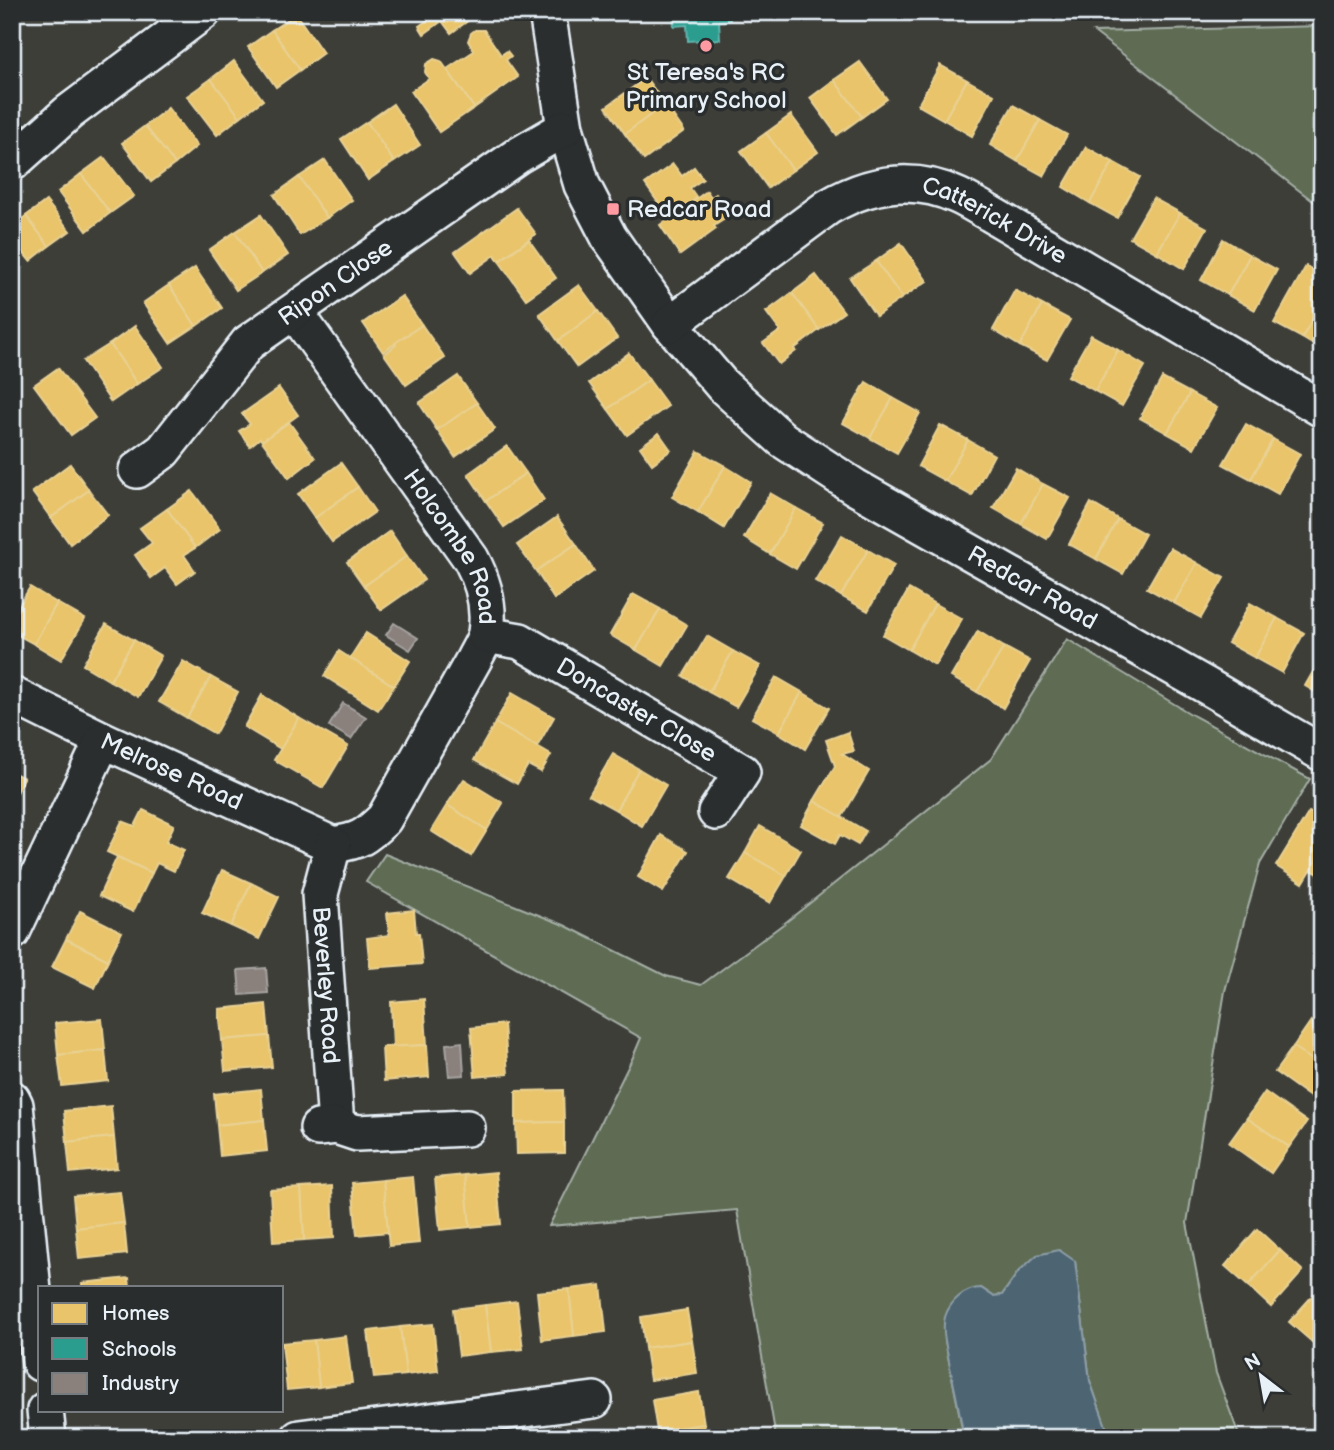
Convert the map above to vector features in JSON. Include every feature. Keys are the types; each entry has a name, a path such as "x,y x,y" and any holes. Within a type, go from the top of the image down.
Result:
{"street":[{"path":"12,163 68,113 203,12"},
{"name":"Redcar Road","path":"547,12 565,128 582,185 609,237 670,324 723,386 783,440 855,487 1322,753"},
{"name":"Ripon Close","path":"137,470 163,450 248,343 517,156 565,128"},
{"name":"Catterick Drive","path":"670,324 848,195 891,185 927,186 957,195 991,214 1322,409"},
{"name":"Holcombe Road","path":"295,312 471,559 481,577 486,606 486,635 384,819 359,839 333,845"},
{"name":"Doncaster Close","path":"486,635 520,641 742,772 716,812"},
{"name":"Melrose Road","path":"12,695 103,740 333,845"},
{"path":"12,932 103,740"},
{"name":"Beverley Road","path":"333,845 320,894 327,1127 357,1133 467,1128"},
{"path":"12,1099 15,1105 38,1342"},
{"path":"299,1438 594,1400"},
{"path":"45,1412 48,1438"}],"green space":[{"path":"1322,26 1322,208 1094,32"},
{"path":"1067,639 1194,716 1310,779 1260,864 1225,991 1187,1223 1216,1373 1240,1438 1110,1438 1090,1381 1075,1261 1019,1271 1002,1295 993,1296 981,1288 951,1306 945,1318 945,1341 964,1438 776,1438 737,1210 549,1226 641,1038 366,882 385,854 564,925 666,976 701,985 786,922 991,759"}],"water":[{"path":"1059,1250 1075,1261 1090,1381 1110,1438 964,1438 944,1335 947,1311 959,1296 969,1290 981,1288 993,1296 1002,1295 1019,1271 1037,1255"}],"building: Homes":[{"path":"439,12 480,12 451,33 442,21 424,34 419,26"},
{"path":"296,14 323,53 300,70 272,30"},
{"path":"272,30 300,70 276,87 248,47"},
{"path":"475,30 484,30 501,55 507,51 511,56 506,60 518,77 474,108 447,69 474,51 468,41"},
{"path":"434,59 441,61 474,108 439,132 411,91 429,79 425,72 426,64"},
{"path":"234,61 263,100 240,117 211,79"},
{"path":"860,62 887,99 862,117 834,80"},
{"path":"940,65 967,80 944,120 918,105"},
{"path":"646,78 665,104 625,134 606,107"},
{"path":"211,79 240,117 217,135 187,96"},
{"path":"834,80 862,117 837,135 810,98"},
{"path":"967,80 994,95 972,136 944,120"},
{"path":"393,104 420,145 394,162 367,122"},
{"path":"665,104 684,131 644,160 625,134"},
{"path":"1013,105 1040,120 1017,161 990,145"},
{"path":"168,108 197,146 175,164 145,126"},
{"path":"791,115 818,152 793,170 766,133"},
{"path":"1040,120 1067,135 1044,176 1017,161"},
{"path":"367,122 394,162 368,180 341,139"},
{"path":"145,126 175,164 151,182 122,143"},
{"path":"766,133 793,170 768,188 741,151"},
{"path":"1086,147 1113,162 1090,203 1063,187"},
{"path":"104,157 134,196 110,213 81,174"},
{"path":"325,160 352,200 327,218 299,177"},
{"path":"1113,162 1140,177 1117,218 1090,203"},
{"path":"673,164 682,176 694,167 703,179 690,188 697,198 669,218 645,184"},
{"path":"81,174 110,213 87,231 58,192"},
{"path":"299,177 327,218 300,235 274,195"},
{"path":"707,191 711,197 716,194 731,215 680,255 660,225"},
{"path":"1153,198 1180,213 1157,253 1130,238"},
{"path":"46,201 70,231 49,246 26,216"},
{"path":"517,208 536,234 499,261 495,255 470,273 455,252"},
{"path":"1180,213 1207,228 1184,269 1157,253"},
{"path":"261,215 288,255 262,273 235,232"},
{"path":"26,216 49,246 30,261 12,239 12,227"},
{"path":"235,232 262,273 236,290 209,250"},
{"path":"1223,239 1250,255 1228,295 1201,280"},
{"path":"529,240 556,278 526,299 499,261"},
{"path":"901,243 927,281 902,298 876,261"},
{"path":"12,255 22,267 12,274"},
{"path":"1250,255 1277,270 1255,310 1228,295"},
{"path":"876,261 902,298 876,316 850,278"},
{"path":"1306,266 1322,275 1322,303 1302,338 1274,323"},
{"path":"195,268 222,308 196,326 169,285"},
{"path":"816,275 844,312 819,330 792,293"},
{"path":"169,285 196,326 170,343 143,303"},
{"path":"579,285 598,311 558,341 539,314"},
{"path":"1015,290 1042,305 1020,346 993,330"},
{"path":"792,293 819,330 779,364 763,343 780,331 766,312"},
{"path":"402,296 422,325 383,352 363,323"},
{"path":"1322,303 1322,350 1302,338"},
{"path":"1042,305 1070,320 1047,360 1020,346"},
{"path":"598,311 617,338 577,367 558,341"},
{"path":"422,325 445,358 406,385 384,354"},
{"path":"135,326 163,367 137,384 110,344"},
{"path":"1091,335 1118,350 1095,391 1068,376"},
{"path":"110,344 137,384 111,402 83,361"},
{"path":"1118,350 1145,366 1122,406 1095,391"},
{"path":"629,353 649,380 608,409 589,383"},
{"path":"58,368 95,418 71,435 34,385"},
{"path":"458,376 477,403 437,430 419,403"},
{"path":"1162,378 1190,393 1167,433 1140,418"},
{"path":"649,380 668,406 627,435 608,409"},
{"path":"866,382 893,398 870,438 843,423"},
{"path":"279,388 298,415 262,441 260,438 250,446 239,431 250,424 242,414"},
{"path":"1190,393 1217,408 1194,448 1167,433"},
{"path":"893,398 920,413 897,453 870,438"},
{"path":"477,403 495,429 455,457 437,430"},
{"path":"289,422 315,458 289,478 262,441"},
{"path":"1246,424 1273,439 1251,479 1223,464"},
{"path":"940,425 968,440 945,481 918,466"},
{"path":"659,433 671,450 652,464 640,447"},
{"path":"1273,439 1300,454 1278,494 1251,479"},
{"path":"968,440 994,455 972,496 945,481"},
{"path":"507,446 526,473 486,501 468,474"},
{"path":"698,451 725,466 698,512 672,497"},
{"path":"341,463 358,487 315,518 298,494"},
{"path":"70,464 89,490 51,518 32,492"},
{"path":"725,466 751,482 724,528 698,512"},
{"path":"1016,468 1043,484 1021,524 993,508"},
{"path":"526,473 544,500 504,527 486,501"},
{"path":"1043,484 1070,498 1047,539 1021,524"},
{"path":"358,487 375,512 332,542 315,518"},
{"path":"89,490 108,515 70,544 51,518"},
{"path":"192,491 220,529 195,548 167,509"},
{"path":"770,493 796,508 770,554 744,538"},
{"path":"1091,503 1118,519 1096,559 1069,544"},
{"path":"796,508 823,523 796,569 770,554"},
{"path":"167,509 195,548 184,555 195,571 177,584 165,568 151,578 135,555 152,543 140,528"},
{"path":"557,517 576,544 536,571 517,545"},
{"path":"1118,519 1145,534 1123,574 1096,559"},
{"path":"390,531 407,556 364,586 347,562"},
{"path":"842,535 868,550 841,596 815,581"},
{"path":"576,544 594,571 554,599 536,571"},
{"path":"1170,548 1197,563 1174,603 1147,588"},
{"path":"868,550 894,565 868,611 841,596"},
{"path":"407,556 424,580 381,610 364,586"},
{"path":"1197,563 1224,578 1201,618 1174,603"},
{"path":"30,587 57,603 34,644 12,632 12,617"},
{"path":"909,589 935,604 909,650 883,635"},
{"path":"633,594 660,609 636,650 610,635"},
{"path":"57,603 85,619 61,660 34,644"},
{"path":"1250,603 1277,618 1255,658 1228,643"},
{"path":"935,604 962,619 935,665 909,650"},
{"path":"660,609 687,625 663,666 636,650"},
{"path":"1277,618 1304,633 1282,673 1255,658"},
{"path":"106,624 134,640 110,681 83,665"},
{"path":"978,631 1004,647 977,692 951,677"},
{"path":"366,633 410,661 394,686 350,658"},
{"path":"707,636 733,651 709,692 683,676"},
{"path":"134,640 161,656 138,697 110,681"},
{"path":"1004,647 1030,661 1003,708 977,692"},
{"path":"339,651 394,686 378,710 324,676"},
{"path":"733,651 760,666 736,707 709,692"},
{"path":"1322,656 1322,696 1305,686"},
{"path":"183,661 211,677 187,718 159,702"},
{"path":"211,677 238,692 215,734 187,718"},
{"path":"776,677 802,692 779,733 752,718"},
{"path":"802,692 829,708 805,749 779,733"},
{"path":"512,693 554,717 537,747 495,723"},
{"path":"262,695 299,718 281,749 244,727"},
{"path":"299,718 348,746 323,788 274,760"},
{"path":"495,723 551,755 541,772 528,765 517,784 474,760"},
{"path":"848,732 854,751 842,754 869,771 842,817 814,801 835,766 826,740"},
{"path":"613,754 639,769 616,810 589,795"},
{"path":"639,769 666,785 642,826 616,810"},
{"path":"12,772 24,778 12,803"},
{"path":"464,779 503,803 487,830 447,805"},
{"path":"814,801 866,831 858,845 840,835 835,844 801,825"},
{"path":"447,805 487,830 471,856 431,831"},
{"path":"143,810 174,825 166,842 184,850 174,871 157,863 152,873 107,852 122,821 135,826"},
{"path":"1309,812 1322,819 1322,852 1303,883 1276,866"},
{"path":"760,826 801,850 786,876 745,853"},
{"path":"661,835 688,851 663,892 638,877"},
{"path":"1322,852 1322,876 1311,870"},
{"path":"745,853 786,876 770,903 729,879"},
{"path":"117,857 152,873 133,912 99,896"},
{"path":"222,870 251,883 231,926 202,913"},
{"path":"251,883 279,897 259,939 231,926"},
{"path":"414,910 422,964 370,968 367,938 389,935 387,913"},
{"path":"80,911 122,932 108,960 66,939"},
{"path":"66,939 108,960 95,988 52,967"},
{"path":"424,999 427,1045 393,1047 391,1002"},
{"path":"266,1004 269,1036 222,1040 219,1009"},
{"path":"102,1019 105,1050 58,1055 55,1023"},
{"path":"1311,1021 1322,1029 1322,1067 1293,1047"},
{"path":"504,1024 508,1074 475,1077 471,1028"},
{"path":"269,1036 272,1067 225,1071 222,1040"},
{"path":"427,1045 429,1077 384,1081 382,1047"},
{"path":"1293,1047 1322,1067 1322,1096 1317,1102 1275,1072"},
{"path":"105,1050 108,1081 62,1086 58,1055"},
{"path":"261,1089 264,1120 217,1125 214,1094"},
{"path":"563,1090 564,1122 516,1123 516,1091"},
{"path":"1265,1092 1307,1122 1289,1147 1247,1118"},
{"path":"111,1106 114,1137 67,1142 64,1111"},
{"path":"1247,1118 1289,1147 1271,1173 1229,1143"},
{"path":"264,1120 267,1151 220,1156 217,1125"},
{"path":"564,1122 564,1153 517,1154 516,1123"},
{"path":"114,1137 117,1168 70,1173 67,1142"},
{"path":"496,1172 501,1224 470,1227 465,1175"},
{"path":"465,1175 470,1227 440,1230 435,1178"},
{"path":"413,1177 419,1243 389,1246 383,1180"},
{"path":"383,1180 388,1232 357,1235 352,1183"},
{"path":"332,1186 334,1238 304,1240 301,1188"},
{"path":"301,1188 304,1240 273,1242 270,1190"},
{"path":"120,1192 124,1223 76,1228 73,1196"},
{"path":"124,1223 127,1254 79,1259 76,1228"},
{"path":"1257,1229 1280,1250 1248,1286 1225,1266"},
{"path":"1280,1250 1303,1271 1271,1307 1248,1286"},
{"path":"129,1278 130,1286 82,1286 82,1283"},
{"path":"601,1285 606,1332 574,1336 569,1289"},
{"path":"1321,1286 1322,1332 1312,1342 1289,1322"},
{"path":"569,1289 574,1336 542,1340 537,1292"},
{"path":"517,1301 523,1349 491,1352 485,1305"},
{"path":"485,1305 491,1352 459,1356 453,1309"},
{"path":"687,1310 692,1341 645,1348 641,1317"},
{"path":"433,1324 438,1371 406,1375 400,1327"},
{"path":"400,1327 406,1375 374,1378 368,1331"},
{"path":"1322,1332 1322,1351 1312,1342"},
{"path":"346,1336 352,1383 319,1387 314,1340"},
{"path":"314,1340 319,1387 287,1390 284,1343"},
{"path":"692,1341 697,1373 650,1380 645,1348"},
{"path":"699,1392 704,1424 657,1431 652,1400"},
{"path":"704,1424 706,1438 658,1438 657,1431"}],"building: Schools":[{"path":"673,12 730,12 730,20 719,21 720,39 688,41 687,25 674,26"}],"building: Industry":[{"path":"394,623 418,638 410,650 386,635"},
{"path":"343,703 366,717 351,739 329,726"},
{"path":"266,968 268,993 240,995 238,970"},
{"path":"462,1042 464,1075 449,1076 446,1044"}],"place":[{"name":"St Teresa's RC Primary School","path":"706,46"},
{"name":"Redcar Road","path":"613,209"}]}
